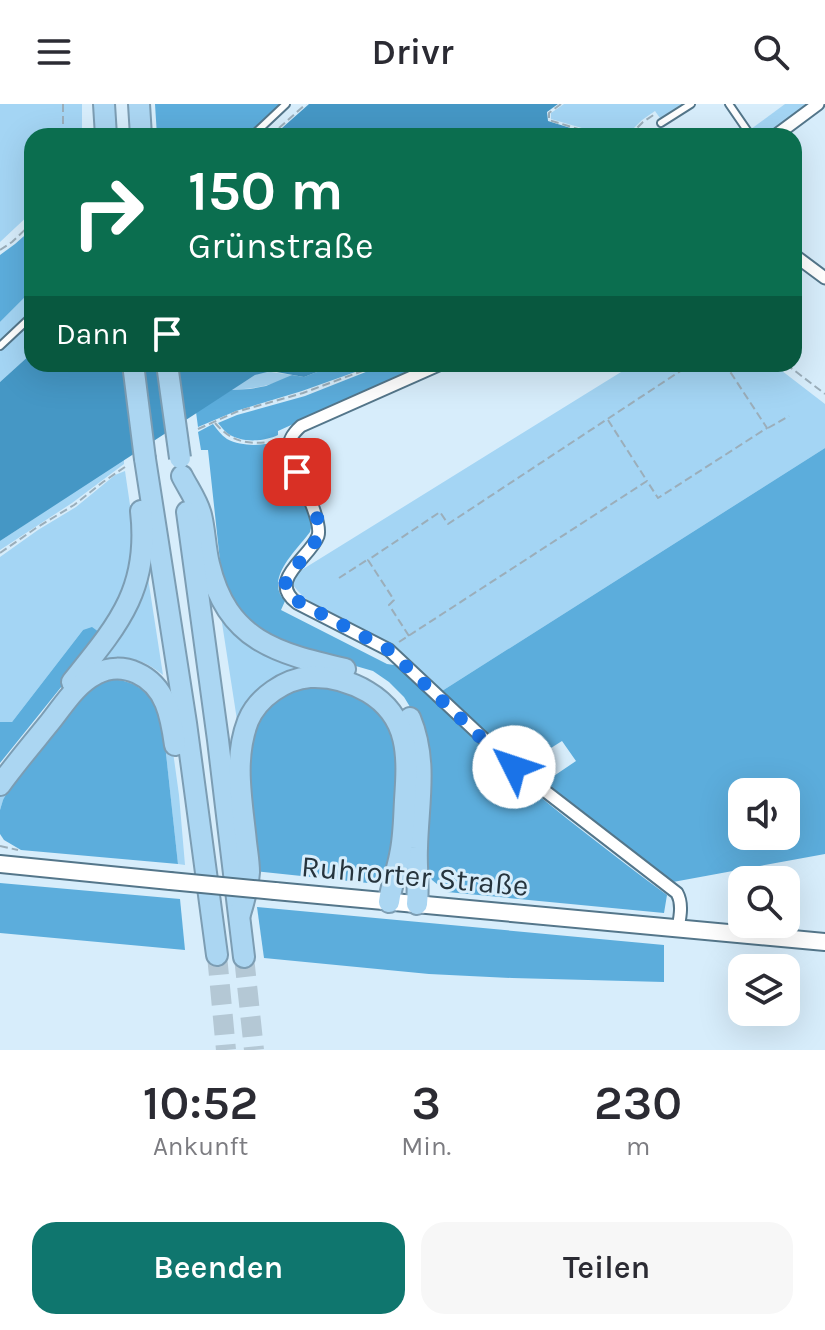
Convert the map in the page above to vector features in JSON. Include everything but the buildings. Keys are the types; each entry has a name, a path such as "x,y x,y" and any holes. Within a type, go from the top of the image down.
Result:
{"highway":[{"path":"104,104 106,128"},
{"path":"139,104 140,128"},
{"path":"134,372 217,955"},
{"path":"168,372 244,957"},
{"path":"0,772 112,632 128,604 140,569 143,530 140,501 145,459"},
{"path":"181,467 201,512 214,583 222,602 238,624 280,652 370,677 392,694 407,712 420,749 417,904"},
{"path":"0,785 78,687 95,674 111,668 129,670 144,676 158,688 167,704 183,795 199,824"},
{"path":"240,914 249,871 238,770 246,730 257,706 267,696 284,684 312,677 356,685 374,696 391,712 404,739 408,764 404,826 389,902"}],"main road":[{"name":"Ruhrorter Straße","path":"0,864 825,942"}],"street":[{"path":"786,128 818,104"},
{"path":"802,261 825,278"},
{"path":"423,372 301,426 290,439 289,454 317,518 319,531 316,540 286,580 287,593 297,603 389,650 514,767 677,893 681,910 678,928"}],"lane":[{"path":"260,128 286,104"},
{"path":"661,123 691,104"},
{"path":"729,104 746,128"},
{"path":"0,346 24,324"}],"path":[{"path":"63,104 63,128"},
{"path":"561,104 549,113 549,120 575,128"},
{"path":"279,128 305,105"},
{"path":"637,128 652,115"},
{"path":"0,250 24,231"},
{"path":"198,429 236,412 303,393 357,372"},
{"path":"339,578 440,512 448,524 679,372"},
{"path":"730,372 767,428"},
{"path":"796,372 825,394"},
{"path":"607,419 658,498 789,416"},
{"path":"213,421 226,435 241,442 290,439"},
{"path":"0,553 125,467"},
{"path":"389,650 647,481"},
{"path":"368,560 394,600 389,605 409,636"}],"shaded area":[{"path":"0,104 82,104 82,128 24,128 24,220 0,242"},
{"path":"155,104 279,104 256,128 156,128"},
{"path":"309,104 558,104 547,112 548,121 570,128 282,128"},
{"path":"564,104 682,104 660,118 655,111 634,128 582,128 551,119 551,113"},
{"path":"785,104 810,104 775,128 752,128"},
{"path":"24,236 24,298 0,322 0,255"},
{"path":"24,298 24,319 0,342 0,322"},
{"path":"24,328 24,360 0,382 0,351"},
{"path":"24,360 24,372 267,372 255,375 0,541 0,382"},
{"path":"271,372 292,375 263,386 231,390 255,375"},
{"path":"276,372 317,372 304,377"},
{"path":"317,372 355,372 236,411 198,427 196,412 231,390 266,386 292,375 304,377"},
{"path":"366,372 408,372 278,431 278,435 272,437 238,439 218,423 305,396"},
{"path":"621,372 783,372 825,404 825,448 442,691 398,650 324,611 302,595 293,585 300,571"},
{"path":"213,424 233,442 260,445 280,441 312,524 310,532 290,556 280,575 279,592 285,601 281,610 387,664 401,666 465,731 521,781 667,895 664,913 447,892 432,880 427,870 418,720 404,697 373,671 304,651 257,629 232,598 220,561 208,450 201,450 198,432"},
{"path":"825,448 825,854 760,866 728,866 728,872 673,882 542,784 576,761 562,741 521,767 442,691"},
{"path":"124,459 124,464 72,503 0,550 0,541"},
{"path":"125,471 130,505 135,505 135,566 103,635 83,630 12,722 0,722 0,557"},
{"path":"148,578 163,675 147,664 132,659 98,662"},
{"path":"220,610 306,668 274,678 256,692 237,720"},
{"path":"92,627 103,635 0,763 0,722 12,722 83,630"},
{"path":"112,674 141,680 169,723 185,865 178,864 163,726 3,800 0,810 0,796 6,785 81,691"},
{"path":"113,679 140,688 151,700 163,726 178,864 21,850 0,834 0,810 13,782 80,696"},
{"path":"313,684 352,691 384,715 397,741 401,765 392,859 379,877 368,883 254,871 247,782 253,735 261,716 273,701 292,690"},
{"path":"0,883 180,899 185,950 0,933"},
{"path":"257,907 664,945 664,982 429,974 264,958"}],"tunnel":[{"path":"217,955 226,1050"},
{"path":"244,957 254,1050"}],"route":[{"path":"297,472 317,518 319,531 316,540 288,576 287,593 297,603 389,650 514,767"}]}
